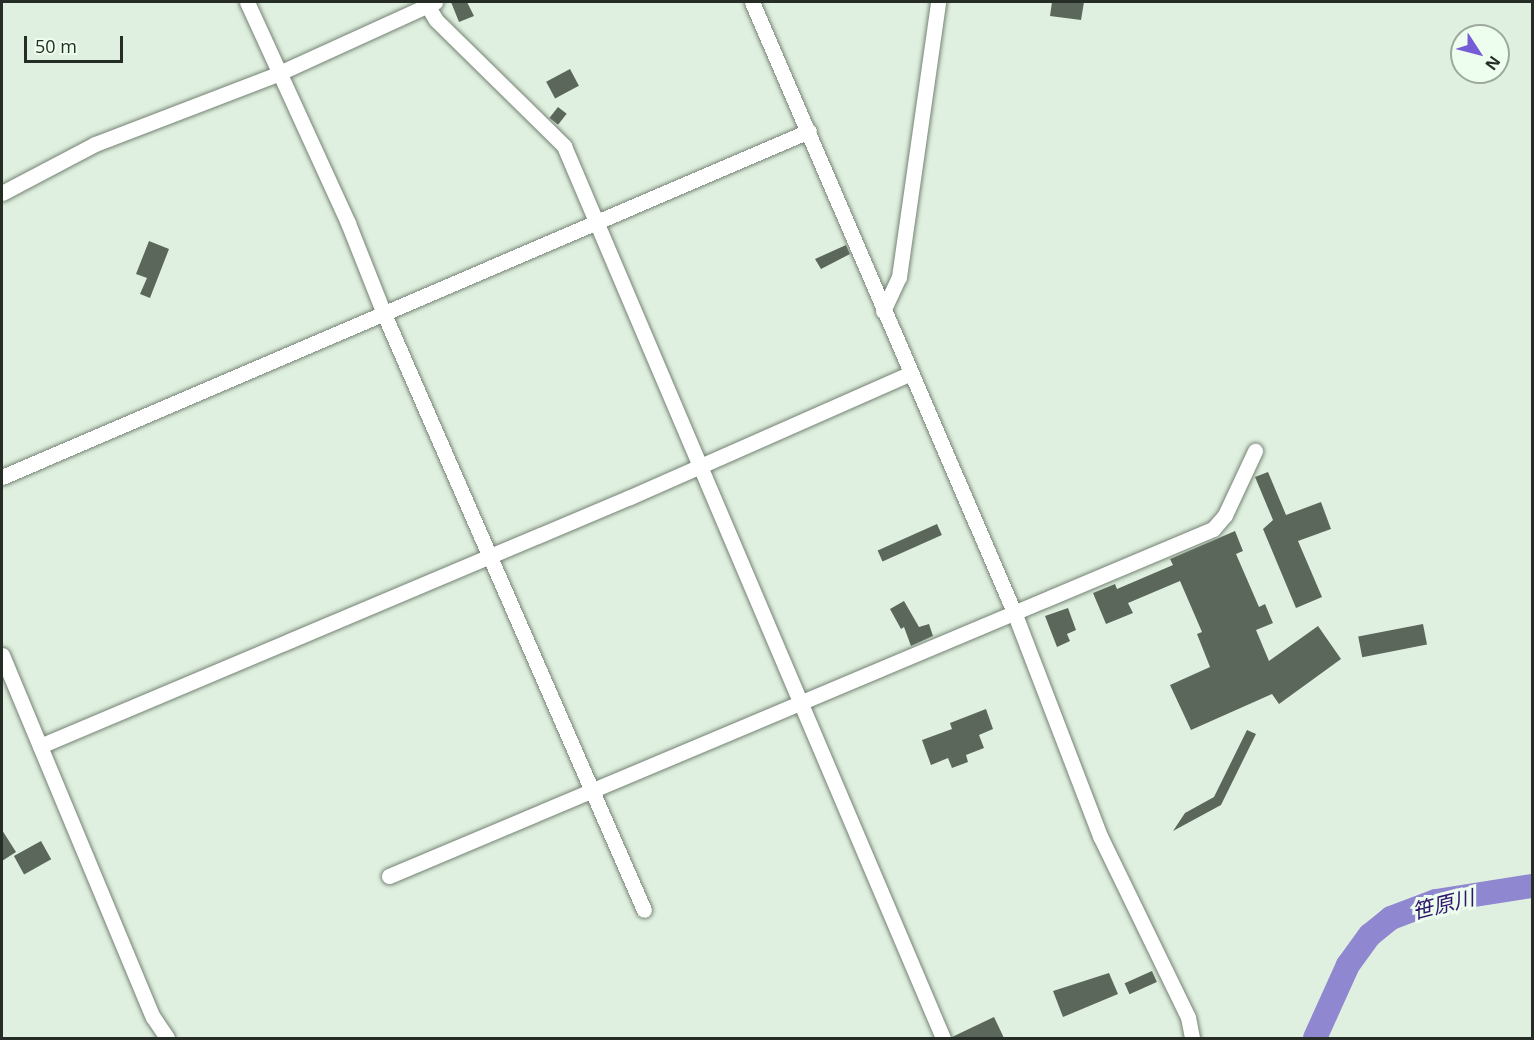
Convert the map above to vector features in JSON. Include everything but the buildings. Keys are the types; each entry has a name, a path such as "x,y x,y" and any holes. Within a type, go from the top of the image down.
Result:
{"street":[{"path":"247,2 277,74 348,223 384,314 491,553 644,910"},
{"path":"752,2 809,132 909,374 1014,612 1078,784 1114,868 1188,1017 1192,1038"},
{"path":"883,311 899,277 938,2"},
{"path":"2,193 95,144 277,74 431,3 440,25 560,140 943,1038"},
{"path":"2,477 809,132"},
{"path":"40,746 491,553 700,467 909,374"},
{"path":"389,876 595,792 1213,529 1225,515 1256,451"},
{"path":"2,655 153,1017 167,1038"}],"waterway":[{"name":"笹原川","path":"1315,1038 1348,965 1370,935 1391,918 1436,901 1532,886"}]}
